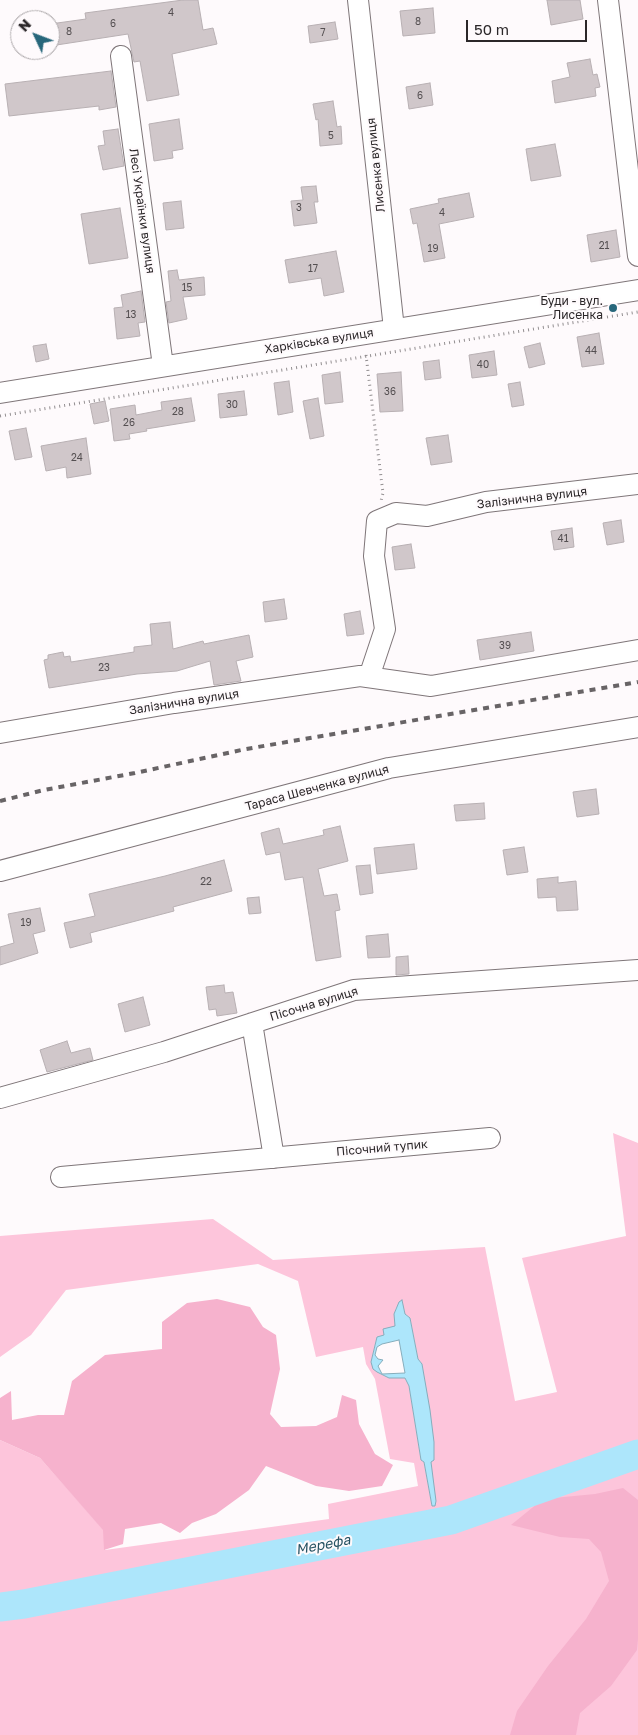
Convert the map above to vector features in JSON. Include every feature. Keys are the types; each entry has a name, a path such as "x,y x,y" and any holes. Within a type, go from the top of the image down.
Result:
{"street":[{"name":"Лисенка вулиця","path":"358,0 394,329"},
{"path":"608,0 638,256"},
{"name":"Лесі Українки вулиця","path":"121,56 163,366"},
{"name":"Харківська вулиця","path":"0,393 638,290"},
{"name":"Залізнична вулиця","path":"377,521 396,513 427,516 486,502 638,484"},
{"path":"369,677 385,629 374,556 377,521"},
{"name":"Залізнична вулиця","path":"0,732 174,703 360,676 431,686 638,650"},
{"name":"Тараса Шевченка вулиця","path":"0,871 390,768 638,727"},
{"name":"Пісочна вулиця","path":"0,1098 164,1052 354,990 638,970"},
{"path":"252,1023 274,1158"},
{"name":"Пісочний тупик","path":"61,1177 490,1138"}],"path":[{"path":"0,416 638,312"},
{"path":"366,355 383,493 377,521"}],"shaded area":[{"path":"613,1133 638,1143 638,1735 0,1735 0,1440 40,1458 104,1530 105,1550 329,1519 328,1504 418,1486 414,1463 390,1459 375,1379 366,1364 363,1347 316,1357 298,1281 258,1264 66,1290 31,1335 0,1357 0,1236 213,1219 273,1260 485,1247 515,1401 557,1392 522,1258 626,1236","holes":["402,1303 405,1314 410,1318 418,1359 422,1364 431,1461 432,1506 424,1462 421,1460 409,1386 405,1378 389,1378 377,1372 371,1362 377,1337 384,1335 395,1327 396,1308"]},
{"path":"217,1299 250,1307 263,1327 276,1335 280,1369 270,1414 281,1427 316,1426 337,1417 342,1395 356,1400 359,1424 375,1454 393,1465 382,1486 349,1491 316,1486 266,1466 249,1490 216,1514 192,1523 180,1533 161,1523 125,1529 123,1544 104,1550 103,1530 40,1458 0,1440 0,1398 11,1391 12,1420 38,1415 64,1415 72,1381 105,1355 162,1349 162,1322 187,1303"},
{"path":"623,1488 638,1500 637,1650 611,1686 580,1713 576,1735 510,1735 517,1711 548,1666 586,1619 609,1581 601,1552 589,1539 560,1537 511,1525 543,1499 595,1494"}],"water":[{"path":"402,1300 405,1314 410,1318 418,1359 422,1364 434,1442 434,1460 431,1462 435,1506 432,1506 424,1462 421,1460 409,1386 405,1378 389,1378 377,1372 373,1369 371,1362 377,1337 384,1335 383,1329 395,1326 394,1314 399,1302","holes":["399,1340 405,1373 382,1374 378,1366 383,1360 378,1359 375,1355 377,1347"]}],"building":[{"path":"183,0 198,0 203,30 213,28 217,44 172,54 179,95 147,101 140,61 134,62 128,34 60,44 60,23 86,19 85,13"},
{"path":"547,0 580,0 583,19 551,25"},
{"path":"433,8 435,33 403,36 400,11"},
{"path":"335,22 338,39 310,43 308,26"},
{"path":"590,59 593,75 597,74 600,87 595,88 596,96 555,103 552,81 570,77 567,63"},
{"path":"111,71 116,107 99,110 99,106 9,116 5,84"},
{"path":"430,83 433,105 409,109 406,87"},
{"path":"333,101 337,127 341,126 342,144 320,146 318,119 316,120 313,104"},
{"path":"179,119 183,149 172,151 173,158 154,161 149,124"},
{"path":"118,129 124,166 103,170 98,146 105,145 103,131"},
{"path":"555,144 561,176 531,181 526,149"},
{"path":"316,186 318,202 314,202 317,223 294,226 291,201 303,200 301,187"},
{"path":"469,193 474,217 439,224 445,258 424,262 417,223 413,224 410,209 439,203 438,199"},
{"path":"181,201 184,228 166,230 163,203"},
{"path":"120,208 128,258 89,264 81,214"},
{"path":"616,230 620,257 591,262 587,235"},
{"path":"336,251 344,292 324,296 321,278 289,283 285,260"},
{"path":"177,270 179,280 204,277 205,295 183,297 187,319 169,323 166,302 171,301 168,271"},
{"path":"141,291 145,322 138,323 140,336 117,339 114,308 123,307 121,295"},
{"path":"599,333 604,364 582,367 577,337"},
{"path":"540,343 545,364 529,368 524,347"},
{"path":"46,344 49,359 36,362 33,346"},
{"path":"494,351 497,375 472,378 469,355"},
{"path":"439,360 441,378 425,380 423,362"},
{"path":"340,372 343,402 325,404 322,375"},
{"path":"401,372 403,411 380,412 377,374"},
{"path":"289,381 293,412 278,415 274,383"},
{"path":"520,382 524,405 512,407 508,384"},
{"path":"244,391 247,415 220,418 218,394"},
{"path":"191,398 195,421 146,429 147,431 129,434 130,439 114,441 110,409 135,405 136,415 162,410 161,402"},
{"path":"318,398 324,436 310,439 303,401"},
{"path":"105,401 109,421 94,424 90,404"},
{"path":"26,428 32,457 15,460 9,431"},
{"path":"448,435 452,462 431,465 426,438"},
{"path":"86,438 91,474 67,478 66,467 46,471 41,446"},
{"path":"621,520 624,542 607,545 603,523"},
{"path":"572,528 574,547 554,550 551,531"},
{"path":"411,544 415,568 395,570 392,547"},
{"path":"284,599 287,619 265,622 263,602"},
{"path":"360,611 364,634 347,636 344,614"},
{"path":"170,622 173,649 203,641 204,644 249,635 253,657 236,661 241,681 214,685 210,661 177,671 137,674 49,688 44,660 48,659 48,655 63,652 64,657 70,656 71,662 134,652 134,647 152,645 150,624"},
{"path":"531,632 534,651 480,660 477,640"},
{"path":"596,789 599,814 577,817 573,792"},
{"path":"484,803 485,819 456,821 454,805"},
{"path":"340,826 348,861 318,869 324,896 337,894 340,910 335,911 341,957 316,961 303,877 285,880 280,852 266,855 261,833 279,828 283,844 324,835 323,830"},
{"path":"414,844 417,869 377,874 374,848"},
{"path":"524,847 528,872 507,875 503,850"},
{"path":"224,860 232,891 173,907 174,911 90,933 92,942 70,948 64,923 95,916 89,894"},
{"path":"370,865 373,893 360,895 356,866"},
{"path":"558,877 558,883 576,881 578,910 557,911 556,897 538,898 537,879"},
{"path":"259,897 261,913 249,914 247,898"},
{"path":"40,908 45,931 33,934 38,953 0,965 0,947 14,943 8,914"},
{"path":"388,934 390,957 368,958 366,936"},
{"path":"408,956 409,974 396,975 396,957"},
{"path":"224,985 225,993 233,992 237,1013 217,1016 216,1009 209,1010 206,987"},
{"path":"143,997 150,1025 125,1032 118,1004"},
{"path":"67,1041 71,1053 90,1048 93,1060 47,1072 40,1050"}],"waterway":[{"name":"Мерефа","path":"0,1607 24,1604 451,1520 638,1454"}],"railway":[{"path":"0,801 44,790 246,749 638,682"}],"place":[{"name":"Буди - вул. Лисенка","path":"613,308"}]}
